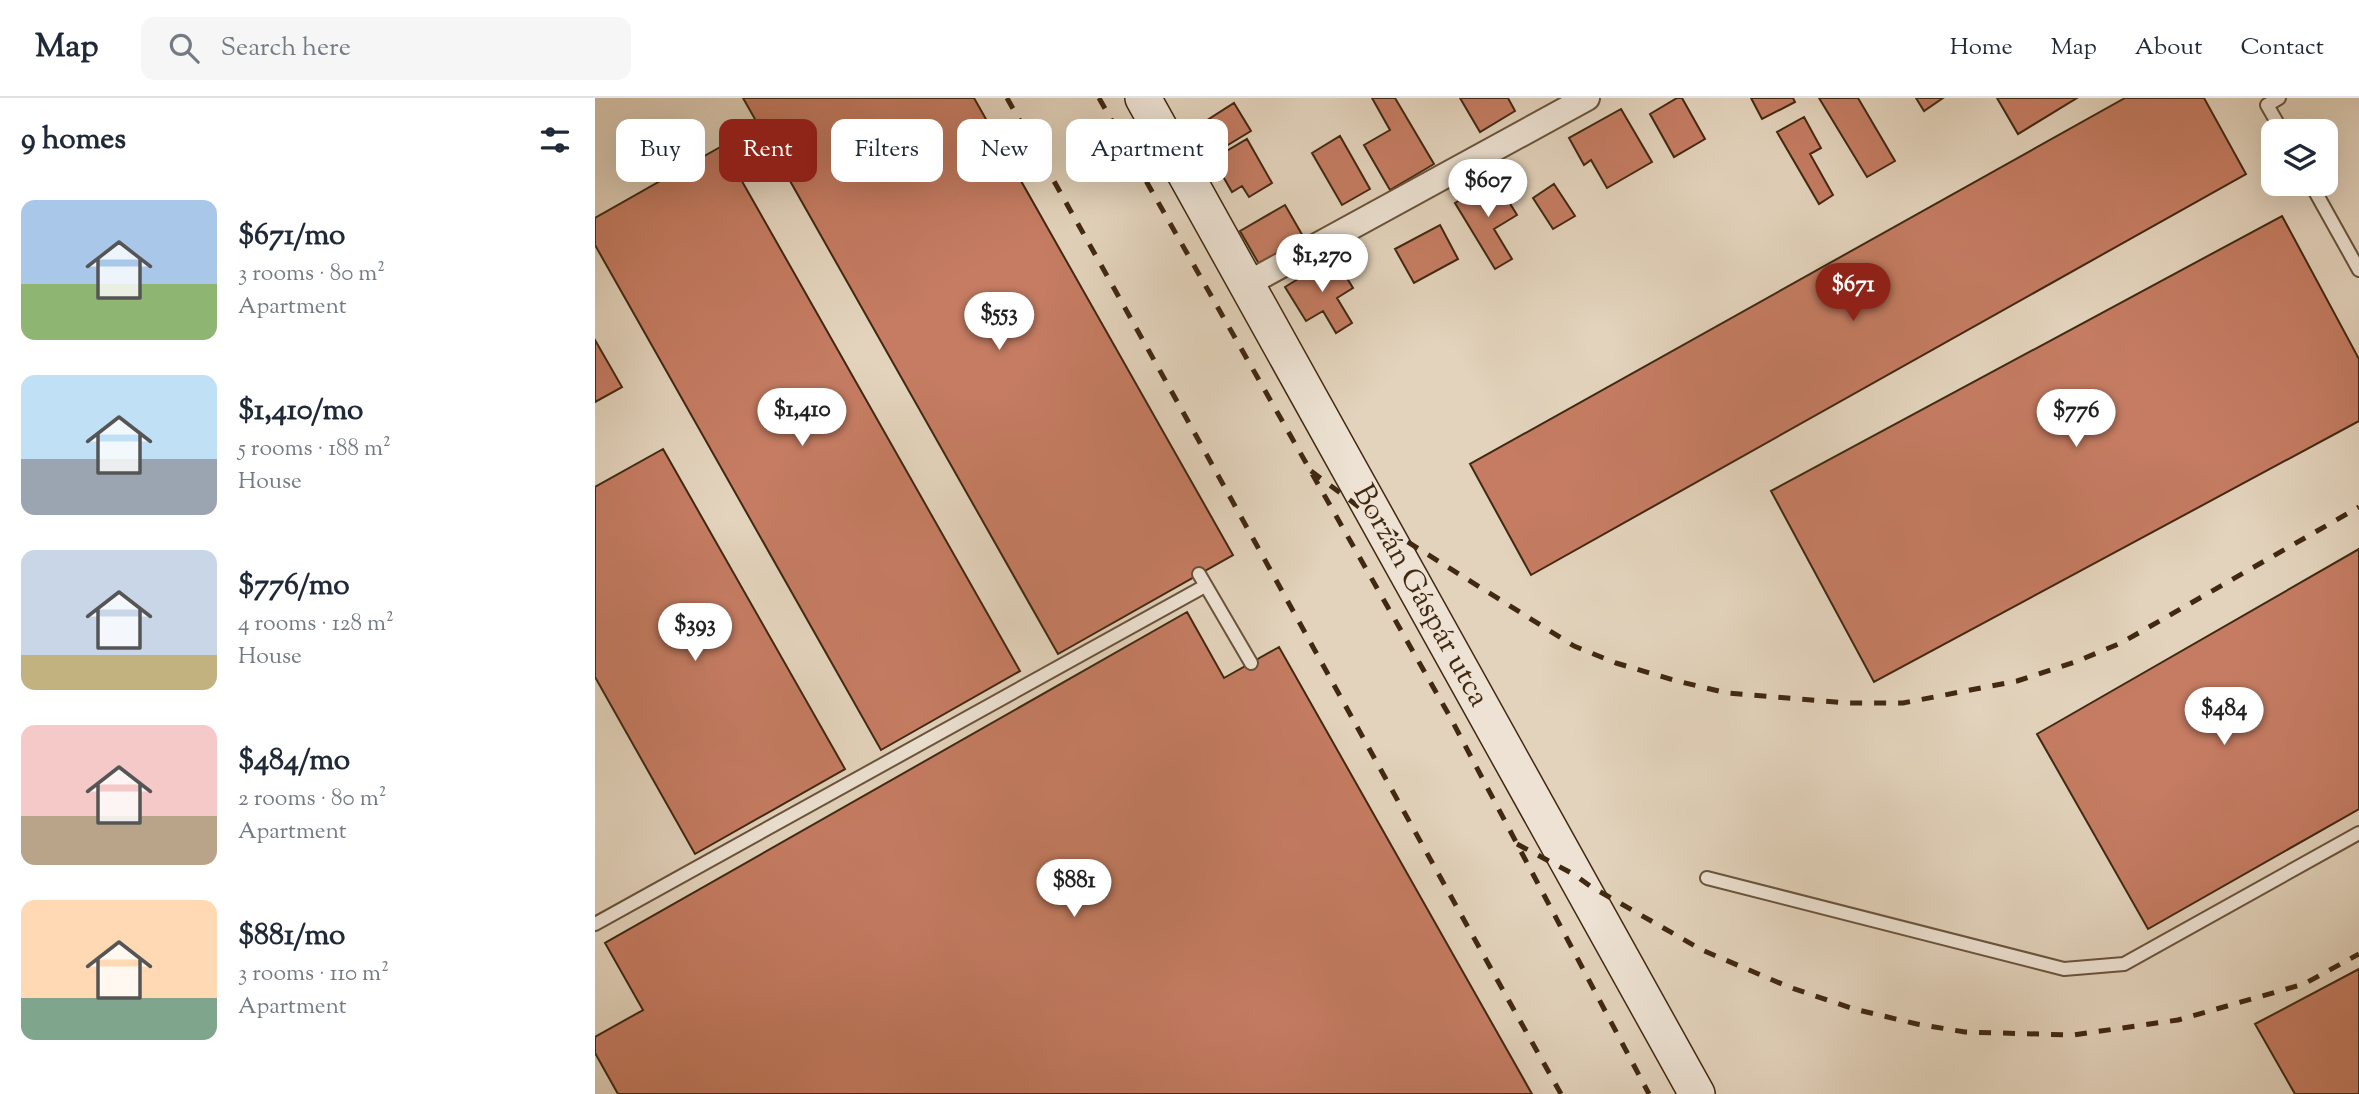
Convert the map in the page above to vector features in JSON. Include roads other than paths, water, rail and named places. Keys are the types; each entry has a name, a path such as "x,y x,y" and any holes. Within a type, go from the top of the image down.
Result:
{"street":[{"name":"Borzán Gáspár utca","path":"1143,98 1697,1094"},
{"path":"1247,285 1587,98"}],"lane":[{"path":"2275,119 2267,105 2279,98"},
{"path":"2318,196 2359,270"},
{"path":"595,924 1202,580 1251,663"},
{"path":"1707,878 2064,969 2124,964 2359,833"}],"railway":[{"path":"1007,98 1561,1094"},
{"path":"1099,98 1449,715 1649,1094"},
{"path":"1311,471 1395,534 1574,646 1616,663 1727,693 1847,703 1903,703 2017,681 2075,662 2121,643 2359,507"},
{"path":"1517,844 1702,950 1789,987 1854,1009 1965,1032 2073,1035 2178,1020 2304,984 2359,954"}]}
